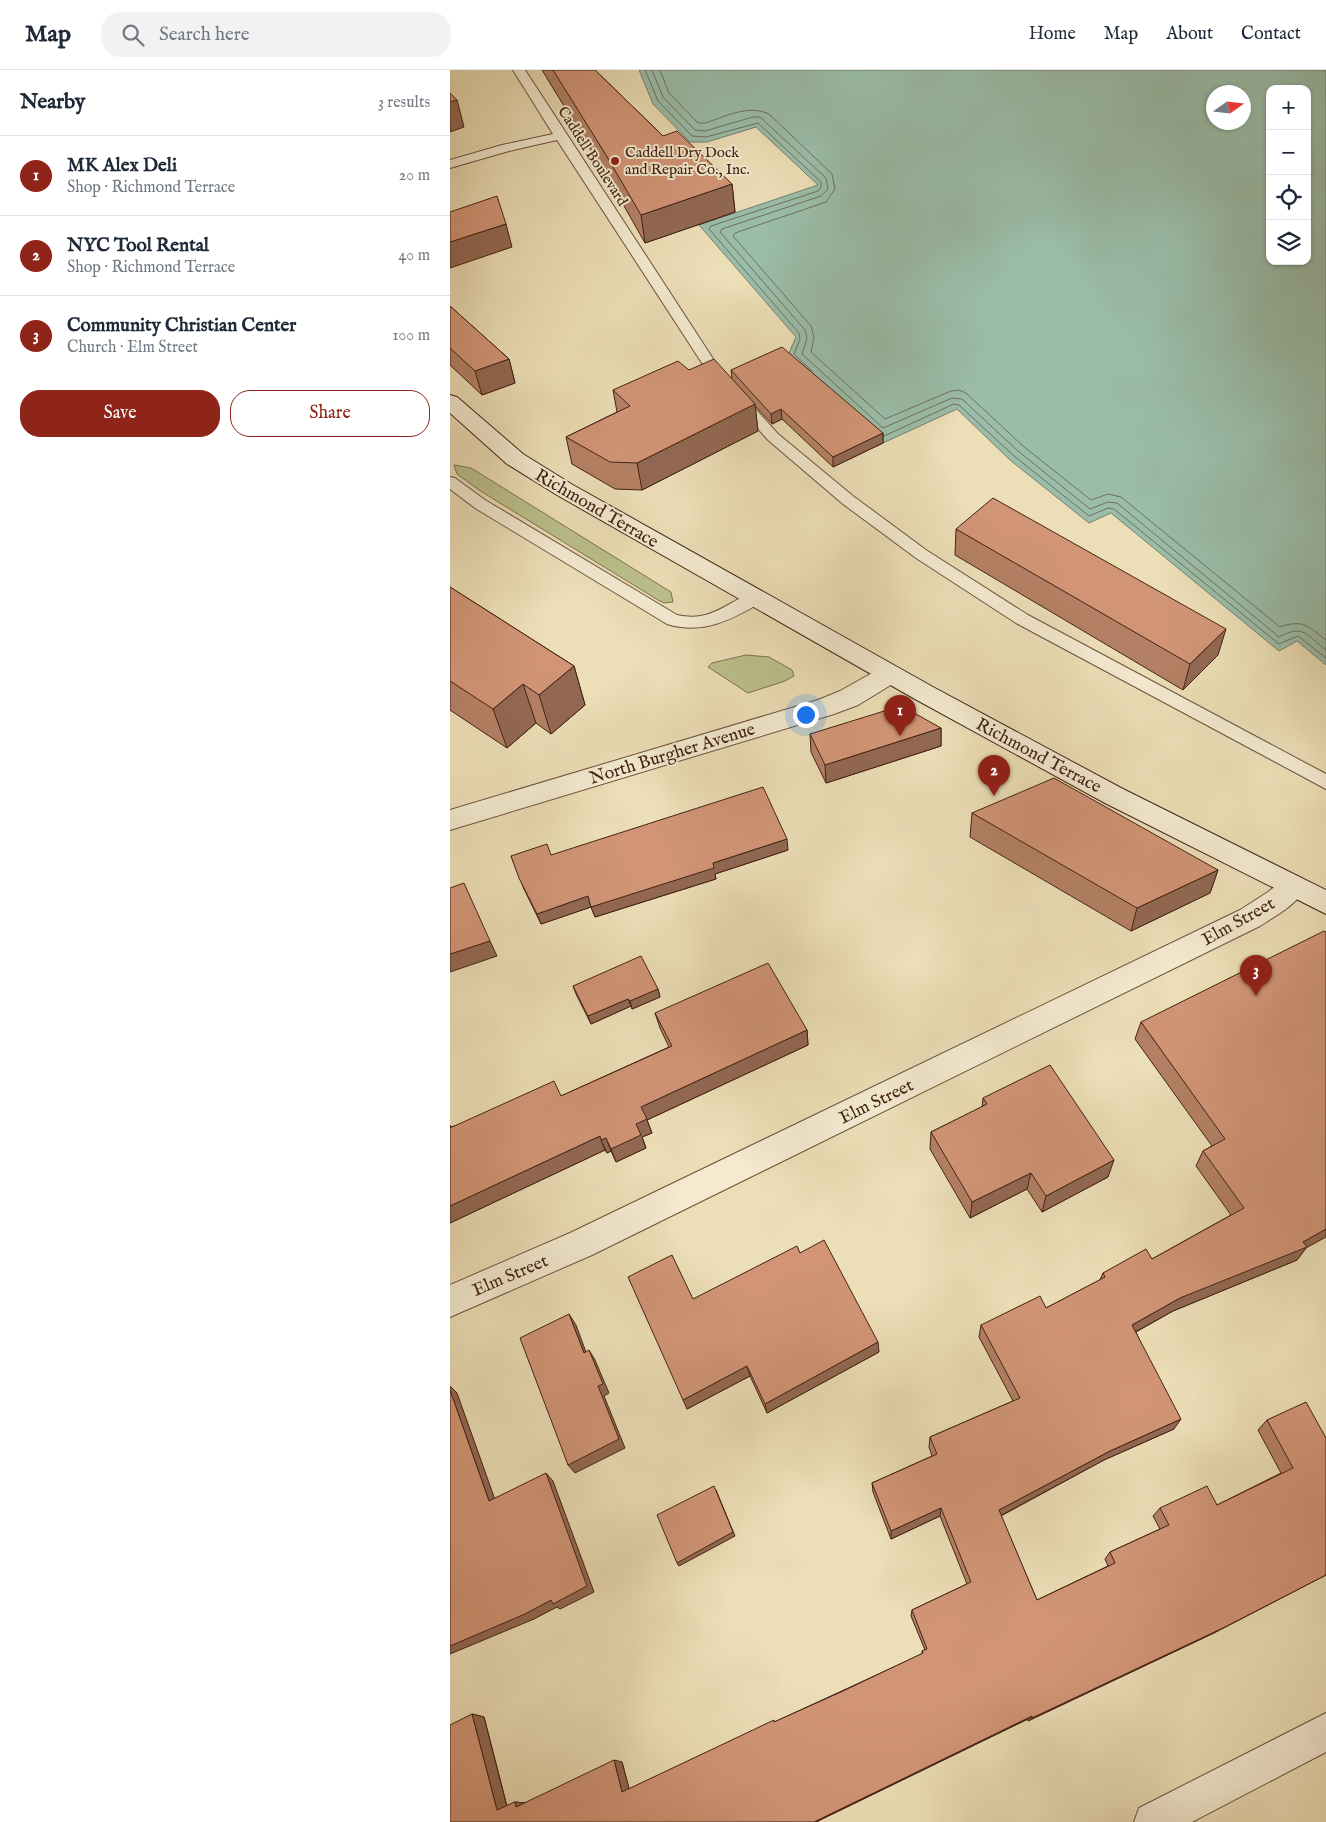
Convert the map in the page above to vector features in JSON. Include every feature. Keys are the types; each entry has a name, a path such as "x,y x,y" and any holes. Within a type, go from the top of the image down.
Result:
{"street":[{"name":"Richmond Terrace","path":"450,402 498,445 539,475 890,674 1114,796 1326,903"},
{"name":"North Burgher Avenue","path":"450,820 825,707 849,698 890,674"},
{"name":"Elm Street","path":"450,1301 590,1240 1232,927 1256,915 1293,887"},
{"path":"1152,1822 1326,1732"}],"lane":[{"name":"Caddell Boulevard","path":"519,70 716,374 773,437 848,500 927,559 1022,619 1326,782"},
{"path":"450,164 506,148 560,136"},
{"path":"450,482 480,504 673,620 689,624 712,622 756,598"}],"shaded area":[{"path":"454,465 471,468 671,592 673,602 664,603 658,600 482,492 457,474"},
{"path":"746,655 769,657 792,670 794,676 785,681 748,693 708,667 712,663"}],"water":[{"path":"639,70 1326,70 1326,665 1297,641 1279,651 1111,513 1089,523 1010,460 957,409 883,443 788,355 796,337 699,225 818,185 756,127 707,142 690,142 653,104"}],"building":[{"path":"553,70 595,70 663,136 677,131 732,184 641,215"},
{"path":"450,93 457,100 450,102"},
{"path":"497,196 506,224 450,242 450,212"},
{"path":"450,306 509,359 475,371 450,348"},
{"path":"782,347 883,433 833,457 781,409 771,414 731,370"},
{"path":"714,359 755,404 637,463 610,462 566,437 630,406 613,390 678,361 689,370"},
{"path":"993,498 1226,629 1190,664 956,529"},
{"path":"450,587 574,666 539,695 523,684 493,709 450,681"},
{"path":"894,708 907,709 941,728 825,765 810,734"},
{"path":"1054,778 1218,870 1137,908 972,813"},
{"path":"763,787 787,839 713,863 714,868 591,907 588,896 537,914 519,878 511,856 547,844 551,855"},
{"path":"464,883 490,941 450,954 450,888"},
{"path":"1324,931 1326,932 1326,1229 1303,1242 1307,1247 1180,1298 1132,1325 1181,1419 1110,1451 999,1510 1037,1600 1115,1563 1110,1552 1169,1525 1160,1508 1207,1486 1217,1505 1293,1468 1267,1420 1306,1402 1326,1438 1326,1575 1225,1627 1032,1718 1032,1716 814,1822 450,1822 450,1725 472,1714 497,1810 515,1802 516,1807 614,1760 622,1792 774,1720 774,1722 843,1691 923,1653 922,1651 927,1649 912,1610 971,1582 941,1508 891,1531 872,1483 937,1454 930,1437 1020,1398 981,1325 1040,1296 1046,1308 1105,1277 1103,1273 1146,1249 1152,1259 1244,1208 1203,1151 1225,1139 1141,1022"},
{"path":"641,956 658,989 588,1016 573,986"},
{"path":"768,963 807,1030 641,1107 647,1119 636,1124 641,1135 611,1149 606,1138 601,1140 600,1136 450,1206 450,1128 554,1081 561,1096 672,1046 655,1013"},
{"path":"1050,1065 1114,1160 1046,1196 1031,1173 972,1202 931,1132 987,1104 983,1098"},
{"path":"824,1240 878,1342 765,1404 747,1366 683,1400 628,1277 672,1255 693,1299 797,1246 800,1253"},
{"path":"569,1314 584,1353 589,1350 603,1384 598,1386 619,1439 568,1465 520,1338"},
{"path":"450,1390 489,1501 546,1473 587,1586 553,1604 551,1600 525,1614 450,1646"},
{"path":"714,1486 733,1532 677,1563 657,1515"}],"place":[{"name":"Caddell Dry Dock and Repair Co., Inc.","path":"615,161"},
{"name":"MK Alex Deli","path":"900,736"},
{"name":"NYC Tool Rental","path":"994,796"},
{"name":"Community Christian Center","path":"1256,996"}]}
